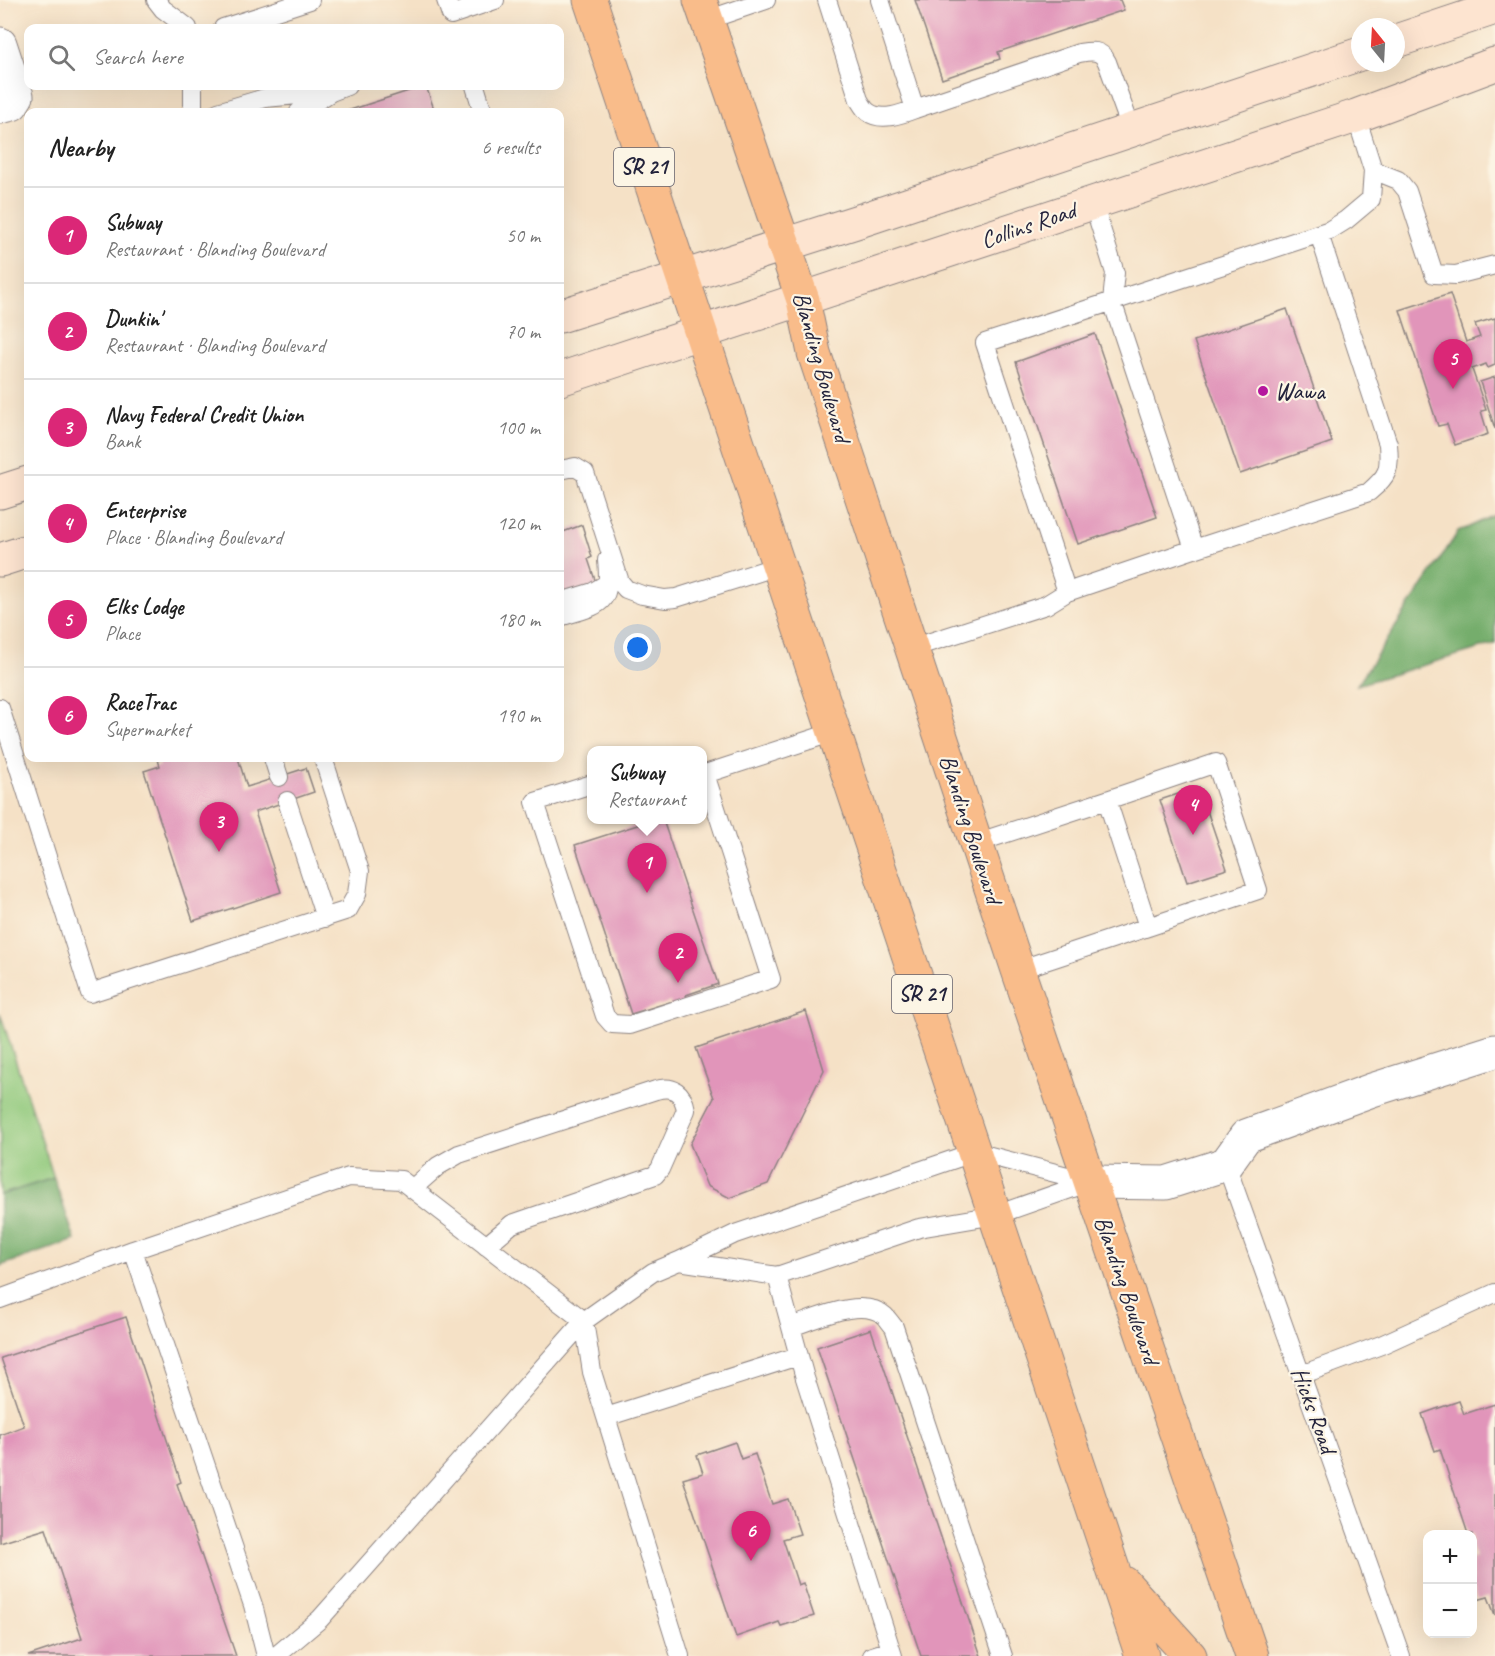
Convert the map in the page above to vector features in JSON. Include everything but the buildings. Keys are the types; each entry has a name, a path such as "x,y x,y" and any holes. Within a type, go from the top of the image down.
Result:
{"main road":[{"name":"SR 21","path":"590,0 1142,1656"},
{"name":"Blanding Boulevard","path":"704,10 803,300 814,353 1018,970 1252,1656"},
{"path":"1114,1573 1190,1656"}],"street":[{"path":"1405,38 1495,8"},
{"path":"0,44 17,96 12,104 0,108"},
{"path":"564,315 784,245 1351,57"},
{"name":"Collins Road","path":"564,378 1356,116 1495,64"},
{"path":"0,492 24,484"},
{"path":"0,560 24,552"},
{"path":"1089,1182 1166,1183 1226,1164 1246,1136 1372,1090 1495,1051"}],"lane":[{"path":"156,0 163,9 183,24"},
{"path":"236,24 310,0"},
{"path":"451,15 495,0"},
{"path":"704,10 766,0"},
{"path":"827,0 859,100 868,112 882,116 896,116 1079,53 1097,52 1105,57 1132,131"},
{"path":"880,0 915,110"},
{"path":"193,90 193,108"},
{"path":"231,108 264,98 331,90"},
{"path":"305,108 337,90"},
{"path":"476,90 482,108"},
{"path":"1067,592 985,343 1319,234 1346,220 1371,199 1373,170 1356,116"},
{"path":"1373,170 1398,180 1407,191 1434,274 1456,275 1495,265"},
{"path":"1093,203 1115,273 1112,301 1194,549"},
{"path":"912,648 1046,605 1067,592 1369,492 1384,479 1390,463 1388,444 1319,234"},
{"path":"564,469 575,467 585,474 623,586 642,595 665,599"},
{"path":"599,604 604,598 608,583 607,541"},
{"path":"564,616 621,599 649,604 685,596 778,566"},
{"path":"564,601 593,592 608,583"},
{"path":"0,708 20,741"},
{"path":"707,773 834,732"},
{"path":"26,762 90,993 348,910 353,903 360,881 360,871 324,762"},
{"path":"274,762 279,777"},
{"path":"976,843 1216,763 1258,890 1018,970"},
{"path":"587,785 535,802 605,1016 612,1024 623,1026 639,1023 771,979 707,783"},
{"path":"1107,800 1148,927"},
{"path":"287,801 325,918"},
{"path":"412,1189 435,1169 459,1154 656,1090 668,1087 677,1091 686,1110 660,1169 655,1175 512,1224 486,1246"},
{"path":"276,1656 320,1619 584,1321 653,1272 735,1234 975,1152 1089,1182"},
{"name":"Hicks Road","path":"1226,1164 1401,1656"},
{"path":"0,1299 133,1250 345,1178 399,1180 584,1321 592,1372 680,1656"},
{"path":"679,1261 777,1276 919,1228 996,1215 1089,1182"},
{"path":"133,1250 253,1605 266,1656"},
{"path":"777,1276 798,1356 892,1653 872,1656"},
{"path":"1301,1374 1381,1345 1495,1293"},
{"path":"791,1327 841,1310 858,1307 871,1308 884,1315 894,1327 1003,1656"},
{"path":"606,1416 798,1356"}],"green space":[{"path":"1495,515 1495,644 1357,685 1458,532"},
{"path":"0,1013 54,1178 0,1195"},
{"path":"54,1178 75,1240 0,1266 0,1195"}],"place":[{"name":"Elks Lodge","path":"1453,389"},
{"name":"Wawa","path":"1263,391"},
{"name":"Enterprise","path":"1193,835"},
{"name":"Navy Federal Credit Union","path":"219,852"},
{"name":"Subway","path":"647,893"},
{"name":"Dunkin'","path":"678,983"},
{"name":"RaceTrac","path":"751,1561"}]}
